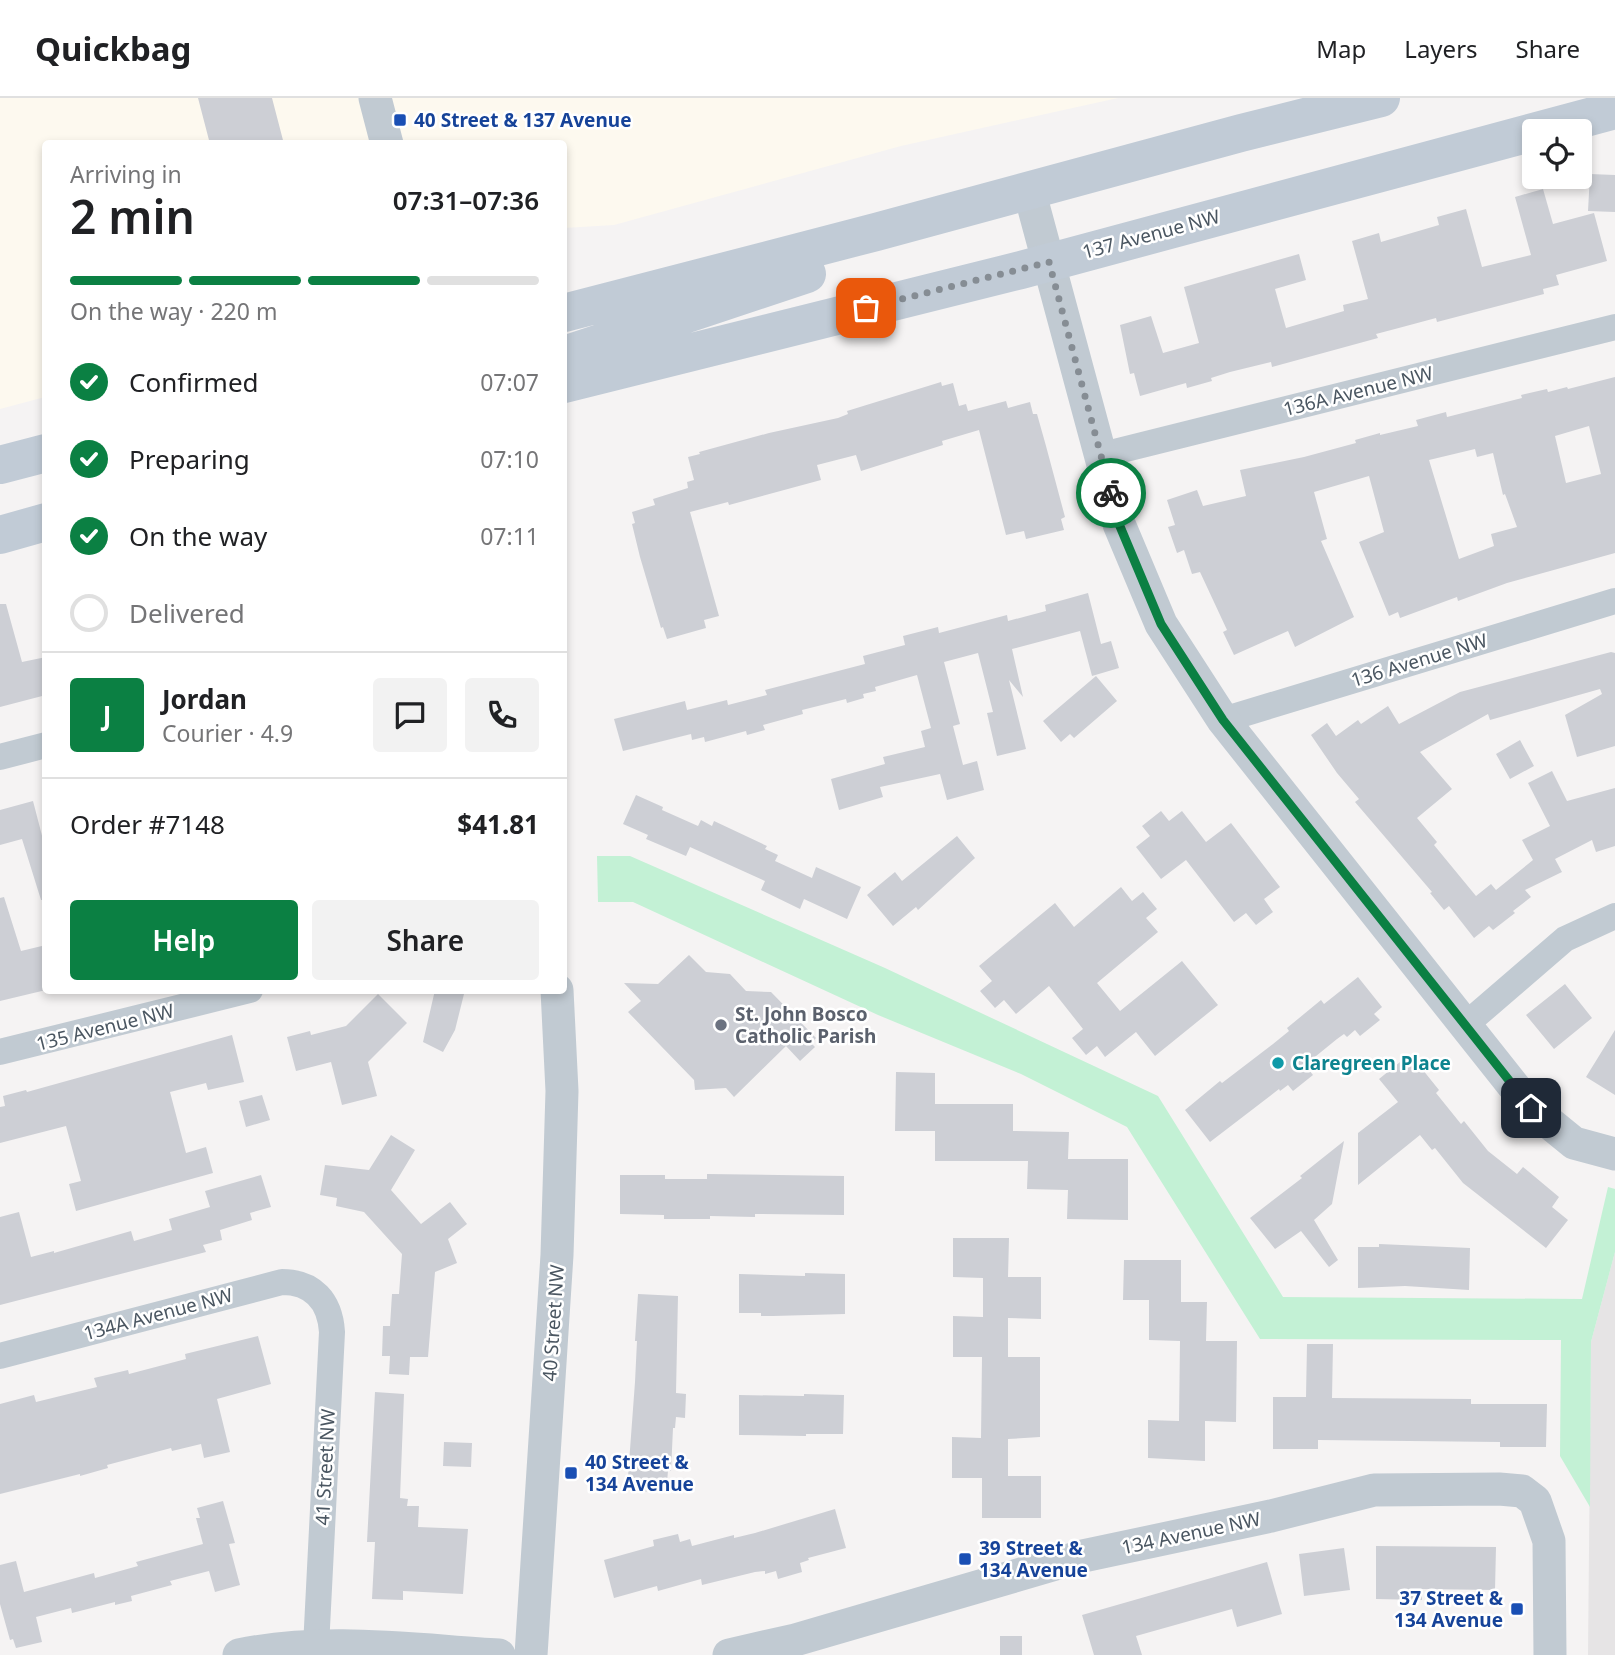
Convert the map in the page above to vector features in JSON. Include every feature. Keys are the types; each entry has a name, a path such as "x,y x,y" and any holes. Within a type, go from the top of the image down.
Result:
{"main road":[{"path":"567,312 1381,98"},
{"name":"137 Avenue NW","path":"567,383 1049,262 1615,110"},
{"path":"567,354 811,272 836,256 852,239"},
{"path":"567,296 638,293"},
{"path":"567,402 607,372"},
{"path":"0,466 42,454"}],"street":[{"path":"375,98 386,140"},
{"path":"1029,190 1119,524 1161,624 1223,720 1531,1108 1574,1143 1615,1154"},
{"name":"136A Avenue NW","path":"1102,455 1615,327"},
{"name":"136 Avenue NW","path":"1223,720 1615,601"},
{"path":"0,757 42,746"},
{"path":"1464,1026 1565,939 1615,916"},
{"name":"135 Avenue NW","path":"0,1052 234,994"},
{"name":"40 Street NW","path":"531,1655 557,1255 562,1091 557,994"},
{"name":"134A Avenue NW","path":"0,1356 282,1282 295,1282 316,1291"},
{"name":"41 Street NW","path":"316,1291 327,1308 332,1332 316,1647"},
{"name":"134 Avenue NW","path":"729,1655 795,1640 1083,1556 1271,1516 1374,1490 1522,1491 1535,1502 1549,1541 1550,1655"},
{"path":"239,1655 285,1648 316,1647 499,1655"}],"shaded area":[{"path":"0,98 1118,98 901,146 614,225 567,228 567,140 42,140 42,398 0,409"},
{"path":"1615,1252 1615,1655 1588,1655 1591,1342"}],"green space":[{"path":"597,856 630,856 885,968 1158,1096 1283,1297 1582,1299 1608,1187 1615,1189 1615,1252 1591,1342 1590,1507 1560,1456 1561,1340 1260,1339 1127,1127 1021,1074 878,1015 633,902 598,902"}],"building":[{"path":"198,98 272,98 283,140 209,140"},
{"path":"1592,174 1615,175 1615,212 1588,211"},
{"path":"1543,189 1553,224 1594,213 1607,261 1556,275 1559,285 1543,289 1544,294 1437,322 1436,318 1376,334 1378,338 1272,367 1271,362 1230,372 1211,378 1212,381 1187,388 1186,383 1140,396 1134,373 1130,374 1120,325 1151,316 1163,353 1199,343 1184,287 1299,254 1306,280 1275,289 1286,328 1344,311 1343,305 1368,299 1352,241 1379,233 1381,242 1439,225 1437,217 1466,209 1482,267 1531,255 1515,197"},
{"path":"1615,377 1615,553 1507,583 1458,601 1457,597 1400,618 1398,612 1389,616 1359,542 1384,532 1369,476 1314,492 1327,539 1321,541 1354,617 1295,647 1288,631 1234,655 1223,632 1227,630 1200,572 1192,574 1184,550 1177,553 1168,527 1175,525 1167,500 1197,490 1203,506 1246,496 1240,470 1304,457 1356,443 1355,440 1380,433 1418,426 1416,420 1446,412 1447,417 1522,398 1521,395 1547,389 1548,392 1567,387 1568,389","holes":["1589,426 1601,474 1566,483 1555,436","1475,449 1477,457 1493,453 1503,495 1505,494 1517,527 1491,534 1494,546 1459,559 1429,460"]},
{"path":"941,382 942,386 953,383 959,406 966,404 968,411 1006,401 1008,408 1030,402 1033,414 1037,414 1065,517 1061,519 1064,530 1026,539 1024,531 1006,535 979,430 942,441 943,445 861,471 856,455 817,465 821,480 729,505 728,502 690,512 719,616 704,620 706,628 667,639 663,627 661,628 640,557 632,524 635,523 632,512 655,505 653,499 688,488 687,482 694,480 688,457 769,433 838,418 848,414 847,411"},
{"path":"1088,593 1101,644 1111,641 1119,668 1092,676 1080,631 1012,649 1023,697 1009,680 1026,749 997,756 987,713 993,712 978,653 944,662 960,724 953,726 963,765 977,761 984,790 947,800 940,774 880,787 883,797 839,810 831,779 885,764 883,757 925,747 921,731 931,728 917,675 875,687 876,691 863,694 864,698 847,703 846,699 802,710 803,714 763,725 765,730 747,735 746,731 705,742 704,737 692,740 691,734 623,751 614,719 685,701 687,710 727,700 728,705 767,695 765,690 865,664 863,656 905,645 903,636 938,627 939,633 1007,615 1008,621 1046,611 1045,605"},
{"path":"0,604 6,604 22,662 42,658 42,696 0,707"},
{"path":"1615,653 1615,746 1577,757 1565,715 1602,694 1600,689 1490,720 1488,714 1420,752 1452,789 1417,818 1437,842 1434,845 1476,896 1491,884 1496,890 1533,860 1522,840 1550,826 1528,783 1552,771 1567,801 1615,788 1615,846 1596,852 1592,840 1555,859 1562,872 1525,890 1531,897 1513,911 1515,913 1493,930 1489,926 1474,938 1449,906 1444,910 1430,893 1432,892 1355,802 1359,799 1311,735 1327,723 1336,736 1358,720 1361,724 1388,706 1399,724 1460,692"},
{"path":"1096,676 1117,701 1074,738 1070,734 1061,742 1043,721"},
{"path":"1520,740 1534,766 1510,779 1496,754"},
{"path":"636,795 698,826 701,820 712,826 714,821 767,846 765,849 778,855 775,861 812,878 816,867 861,887 847,919 804,899 800,909 761,890 765,881 690,847 686,856 646,839 648,835 623,824"},
{"path":"33,801 42,836 42,900 22,839 0,845 0,810"},
{"path":"1161,811 1169,821 1182,811 1206,842 1231,823 1280,887 1264,899 1273,912 1256,925 1246,913 1234,922 1186,860 1161,879 1136,847 1150,836 1142,826"},
{"path":"957,836 975,858 918,910 916,907 893,926 867,895 895,872 902,881"},
{"path":"1121,887 1132,901 1143,892 1157,909 1146,918 1158,932 1097,983 1120,1011 1182,961 1218,1005 1155,1056 1136,1032 1105,1057 1097,1046 1086,1055 1072,1038 1083,1029 1049,986 1016,1014 1004,1000 995,1008 980,991 992,981 979,966 1055,903 1074,927"},
{"path":"4,897 21,951 42,946 42,991 0,1001 0,898"},
{"name":"St. John Bosco Catholic Parish","path":"689,955 706,972 730,974 746,991 771,992 816,1038 811,1043 815,1047 800,1061 786,1046 734,1097 726,1088 695,1090 694,1080 628,1012 641,1001 624,983 658,984"},
{"name":"Claregreen Place","path":"1358,977 1382,1007 1374,1014 1380,1020 1360,1036 1355,1030 1347,1037 1344,1034 1337,1039 1305,1065 1313,1075 1293,1091 1288,1085 1280,1091 1279,1089 1210,1142 1185,1110 1220,1081 1222,1083 1273,1044 1289,1031 1287,1028 1321,1000 1324,1004"},
{"path":"1565,984 1592,1018 1554,1049 1526,1015"},
{"path":"378,994 407,1023 368,1062 377,1096 342,1105 331,1062 296,1071 287,1037 310,1031 311,1035 346,1026"},
{"path":"434,994 464,994 455,1030 443,1052 423,1042"},
{"path":"1615,1030 1615,1095 1586,1077"},
{"path":"232,1035 244,1082 208,1090 206,1083 170,1092 186,1153 206,1147 213,1173 76,1211 69,1184 81,1181 66,1126 0,1143 0,1107 5,1106 3,1096 26,1090 27,1092"},
{"path":"1410,1054 1439,1090 1436,1093 1461,1124 1464,1121 1488,1151 1517,1174 1523,1167 1559,1197 1552,1207 1568,1220 1546,1248 1463,1183 1435,1148 1432,1150 1420,1135 1358,1185 1358,1133 1398,1102 1379,1079"},
{"path":"896,1072 935,1073 935,1104 1013,1104 1013,1131 1069,1132 1068,1159 1128,1159 1128,1220 1067,1219 1068,1190 1027,1189 1028,1161 935,1161 935,1131 895,1131"},
{"path":"262,1095 270,1120 246,1127 239,1101"},
{"path":"391,1135 415,1150 391,1190 421,1224 450,1202 467,1224 448,1239 457,1263 435,1272 428,1357 410,1357 409,1375 389,1374 390,1356 382,1356 383,1326 390,1326 392,1294 399,1294 402,1254 364,1212 336,1206 337,1198 320,1195 325,1165 369,1170"},
{"path":"1344,1141 1332,1204 1314,1220 1338,1260 1329,1267 1301,1231 1275,1249 1250,1218"},
{"path":"707,1174 844,1176 844,1215 755,1214 755,1217 664,1219 664,1215 620,1214 620,1175 707,1179"},
{"path":"261,1175 271,1207 250,1213 252,1220 220,1230 222,1240 203,1245 206,1252 0,1305 0,1217 19,1212 31,1257 131,1231 134,1241 172,1230 169,1219 210,1207 205,1191"},
{"path":"953,1238 1009,1238 1008,1277 1041,1277 1041,1319 1008,1318 1008,1357 1040,1357 1040,1437 1008,1439 1008,1476 1041,1476 1041,1518 982,1518 982,1478 952,1478 952,1437 981,1438 982,1357 953,1357 953,1316 983,1317 983,1278 953,1277"},
{"path":"1379,1244 1470,1248 1469,1290 1405,1286 1358,1288 1358,1247 1379,1247"},
{"path":"1124,1260 1181,1260 1181,1302 1207,1302 1206,1341 1237,1341 1236,1422 1205,1421 1205,1461 1148,1458 1148,1420 1179,1421 1180,1341 1149,1340 1149,1300 1123,1300"},
{"path":"805,1273 845,1274 845,1314 761,1316 761,1313 739,1313 739,1274 805,1276"},
{"path":"638,1294 678,1296 676,1393 686,1394 685,1418 676,1417 673,1428 671,1471 668,1471 666,1493 627,1490"},
{"path":"258,1336 271,1384 217,1399 230,1452 204,1458 201,1444 172,1451 171,1448 107,1465 108,1468 80,1476 0,1494 0,1404 34,1395 36,1402 97,1387 94,1378 128,1370 129,1374 186,1359 185,1354"},
{"path":"1307,1344 1333,1344 1332,1398 1471,1399 1471,1404 1547,1404 1546,1447 1500,1447 1500,1442 1318,1440 1318,1449 1273,1449 1273,1397 1306,1397"},
{"path":"375,1392 404,1394 400,1498 408,1499 407,1506 419,1506 418,1527 468,1529 463,1594 403,1591 403,1600 372,1599 375,1542 367,1542"},
{"path":"739,1395 844,1395 843,1434 739,1435"},
{"path":"444,1442 472,1443 471,1467 443,1466"},
{"path":"223,1501 235,1543 229,1544 240,1585 215,1592 209,1571 170,1581 172,1585 131,1596 132,1601 115,1605 115,1602 72,1613 71,1608 36,1617 42,1642 16,1648 13,1639 10,1640 0,1604 0,1565 16,1561 24,1592 94,1573 95,1578 138,1566 136,1562 203,1544 196,1518 200,1518 197,1508"},
{"path":"835,1509 846,1548 808,1558 809,1560 800,1563 802,1572 778,1579 776,1571 765,1574 765,1571 755,1572 702,1585 701,1579 658,1591 657,1586 614,1598 604,1560 654,1546 653,1540 678,1534 680,1542 690,1539 692,1546 734,1535 734,1538 755,1533"},
{"path":"1376,1546 1496,1547 1495,1590 1422,1589 1422,1600 1376,1599"},
{"path":"1344,1548 1350,1590 1304,1596 1299,1554"},
{"path":"1267,1562 1282,1614 1237,1627 1232,1609 1136,1636 1142,1655 1094,1655 1082,1615"},
{"path":"1000,1636 1022,1636 1022,1655 1000,1655"}],"way so far":[{"path":"866,308 1049,262 1111,493"}],"place":[{"name":"40 Street & 137 Avenue","path":"400,120"},
{"name":"St. John Bosco Catholic Parish","path":"721,1025"},
{"name":"Claregreen Place","path":"1278,1063"},
{"name":"40 Street & 134 Avenue","path":"571,1473"},
{"name":"39 Street & 134 Avenue","path":"965,1559"},
{"name":"37 Street & 134 Avenue","path":"1517,1609"}],"route":[{"path":"1111,493 1119,524 1161,624 1223,720 1531,1108"}]}
